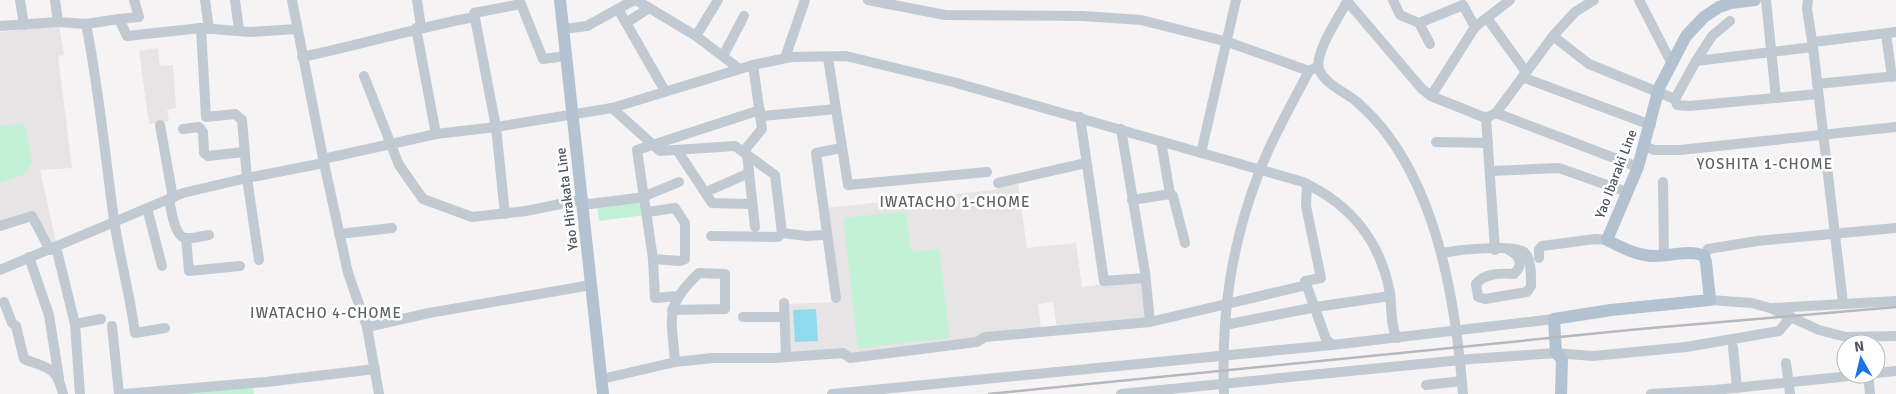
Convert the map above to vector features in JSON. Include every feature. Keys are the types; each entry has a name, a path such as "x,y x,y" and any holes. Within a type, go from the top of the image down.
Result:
{"main road":[{"name":"Yao Hirakata Line","path":"560,0 604,394"},
{"name":"Yao Ibaraki Line","path":"1704,256 1695,254 1664,256 1634,253 1607,240 1638,167 1651,125 1658,92 1686,36 1704,17 1731,3 1755,0"},
{"path":"1561,394 1562,359 1556,353 1554,319 1611,310 1710,300 1704,256"}],"street":[{"path":"20,0 24,25"},
{"path":"55,0 58,22"},
{"path":"0,26 58,22 86,24 139,16 134,0"},
{"path":"204,0 206,117 235,114 242,120 247,178 260,260"},
{"path":"235,0 239,30"},
{"path":"292,0 339,234 348,273 367,328 379,394"},
{"path":"417,0 418,28 436,134"},
{"path":"563,29 587,26 635,0 696,36 738,68"},
{"path":"696,36 718,0"},
{"path":"785,58 805,0"},
{"path":"868,0 945,15 1084,16 1141,20 1228,42 1314,69 1379,123 1408,166 1442,253 1456,332 1463,394"},
{"path":"1201,153 1228,42 1236,0"},
{"path":"1224,389 1225,306 1244,212 1273,140 1314,69 1347,0 1431,96 1486,118 1496,113 1553,36 1574,12 1594,0"},
{"path":"1393,0 1400,16 1419,23 1430,44"},
{"path":"1431,96 1475,27 1510,0"},
{"path":"1639,0 1672,62"},
{"path":"1766,0 1776,98"},
{"path":"1808,0 1806,9 1813,45 1843,303"},
{"path":"505,214 496,127 474,13 524,2 543,59 566,56"},
{"path":"1419,23 1463,5 1475,27"},
{"path":"626,23 649,8"},
{"path":"618,9 665,91"},
{"path":"723,56 744,16"},
{"path":"302,57 356,46 418,28 474,17"},
{"path":"1487,18 1524,74 1651,125"},
{"path":"120,19 127,36 205,28 250,32 297,29"},
{"path":"1696,61 1771,53 1891,33 1894,77 1818,89 1776,98 1688,106 1677,105 1675,98 1696,61 1712,36 1730,21"},
{"path":"86,24 94,66 114,222 125,285 131,302 135,333 165,328"},
{"path":"1553,36 1588,64 1675,98"},
{"path":"0,270 171,198 247,178 436,134 496,127 612,108 753,64 785,58 846,56 878,62 1080,117 1260,169 1307,184 1322,191 1351,216 1377,248 1384,265 1390,296 1393,332 1397,338"},
{"path":"828,58 848,185 987,172"},
{"path":"753,64 762,129 745,153 755,227"},
{"path":"364,76 389,144 410,184 423,199 472,217 505,214 575,202 590,204 645,197 679,182"},
{"path":"612,108 660,151 735,146 775,175 782,232 778,237 711,236"},
{"path":"678,296 655,298 653,260 637,150 651,144 761,113 836,109"},
{"path":"1496,113 1638,167"},
{"path":"1080,117 1104,281 1144,278"},
{"path":"1486,118 1491,172 1494,250"},
{"path":"160,125 173,221 181,236 186,238 209,235"},
{"path":"183,129 199,127 204,132 204,153 208,156 244,152"},
{"path":"1645,146 1654,150 1680,150 1896,127"},
{"path":"1121,129 1150,322"},
{"path":"1161,141 1170,194 1173,196 1186,243"},
{"path":"1436,142 1488,143"},
{"path":"836,298 816,153 841,148"},
{"path":"677,150 712,203 751,204"},
{"path":"998,183 1086,163"},
{"path":"1491,172 1558,168 1627,192"},
{"path":"706,192 749,173"},
{"path":"1663,182 1664,256"},
{"path":"1307,184 1306,206 1321,278 1305,281 1326,339 1332,345"},
{"path":"1132,200 1170,194"},
{"path":"147,208 162,266"},
{"path":"647,212 675,208 685,223 685,259 680,261 653,260"},
{"path":"0,226 32,216 53,248 75,324 80,394"},
{"path":"339,234 392,228"},
{"path":"1704,256 1708,249 1757,241 1896,228"},
{"path":"782,232 807,236 824,235"},
{"path":"186,238 189,271 240,266"},
{"path":"1539,258 1538,249 1542,246 1595,239 1607,240"},
{"path":"1442,253 1507,249 1518,249 1526,254 1531,286 1527,292 1485,300 1478,297 1476,284 1481,278 1492,275 1514,274 1520,268 1520,261 1516,254 1507,249"},
{"path":"29,257 49,314 63,394"},
{"path":"672,310 725,309 724,274 699,274 678,296 672,310 674,362"},
{"path":"367,328 429,313 591,285"},
{"path":"602,378 674,362 713,358 774,358 843,353 850,358 977,342 986,337 1150,322 1225,306 1307,285"},
{"path":"1225,325 1316,307 1390,296"},
{"path":"1710,300 1752,304 1770,308 1819,330 1846,337 1896,336"},
{"path":"1770,308 1896,301"},
{"path":"4,302 12,323 16,326 24,359 54,371 59,378"},
{"path":"784,304 786,356"},
{"path":"743,317 784,317"},
{"path":"1121,394 1224,389 1459,360 1556,353 1594,356 1695,345 1779,331 1791,318"},
{"path":"75,324 101,319"},
{"path":"832,394 1332,345 1456,332 1554,319"},
{"path":"112,326 119,394"},
{"path":"1733,347 1737,388"},
{"path":"1786,363 1790,394"},
{"path":"124,394 266,382 375,369"},
{"path":"1651,394 1716,392 1836,377"},
{"path":"1426,386 1462,381"}],"shaded area":[{"path":"59,26 64,55 58,56 72,168 40,170 56,242 48,245 33,214 0,225 0,32"},
{"path":"158,48 160,66 173,65 176,108 167,110 169,121 149,124 139,51"},
{"path":"1018,182 1027,248 1076,243 1082,287 1138,280 1142,282 1145,319 1057,328 1053,302 1038,304 1041,329 1032,331 1023,328 985,333 976,339 851,356 789,353 785,304 839,302 827,208 993,190"}],"green space":[{"path":"24,123 32,162 25,174 0,183 0,126"},
{"path":"643,200 645,215 599,221 597,206"},
{"path":"906,211 911,252 939,249 950,338 858,348 843,218"},
{"path":"253,387 254,394 177,394"}],"water":[{"path":"816,309 818,341 795,342 793,310"}],"railway":[{"path":"989,394 1640,329 1896,307"}],"district":[{"name":"YOSHITA 1-CHOME","path":"1765,164"},
{"name":"IWATACHO 1-CHOME","path":"955,202"},
{"name":"IWATACHO 4-CHOME","path":"326,313"}]}
